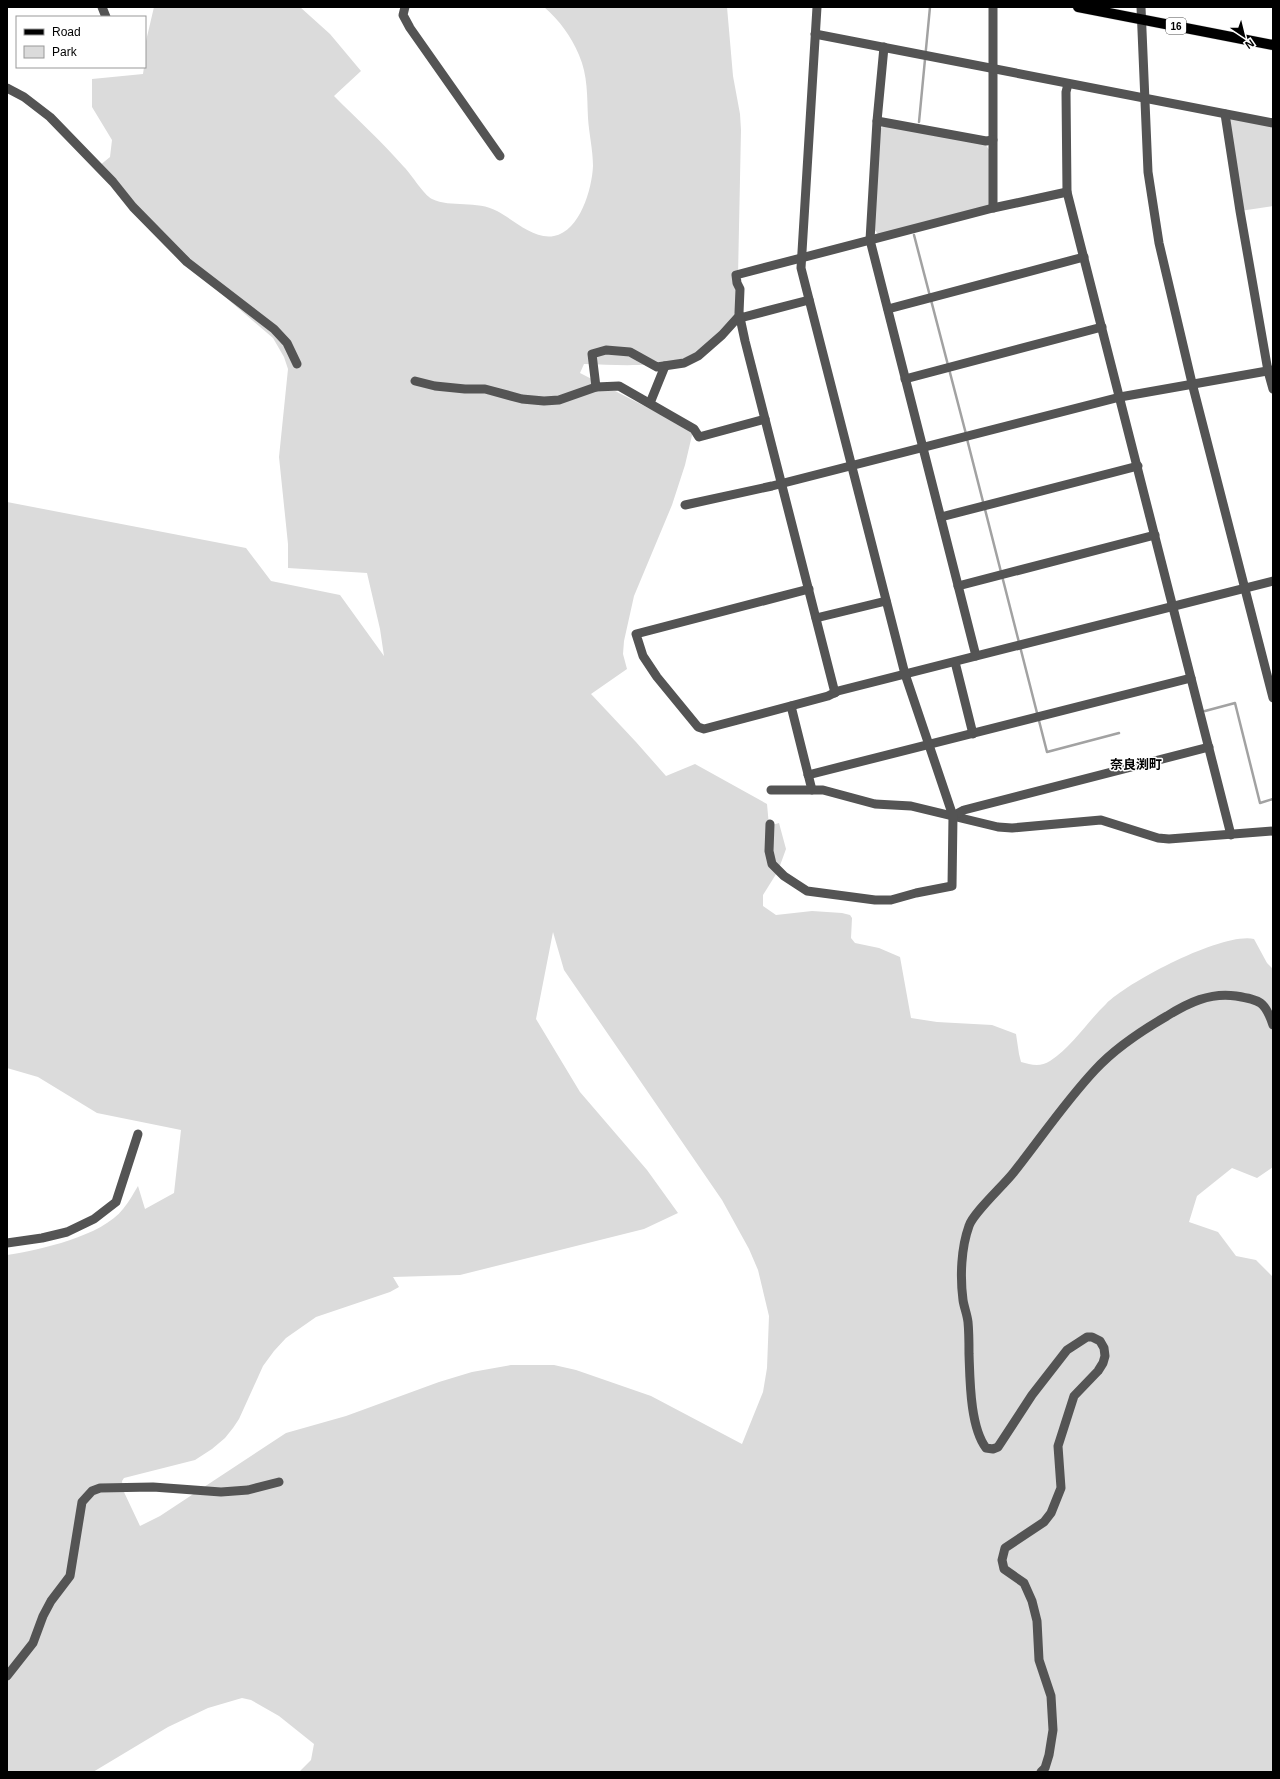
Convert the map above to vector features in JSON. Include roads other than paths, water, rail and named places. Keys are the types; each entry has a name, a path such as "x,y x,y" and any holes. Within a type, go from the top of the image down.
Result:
{"main road":[{"name":"16","path":"1078,7 1273,45"}],"street":[{"path":"404,7 402,15 410,28 500,156"},
{"path":"770,824 769,851 772,864 784,876 807,891 875,900 891,900 916,892 952,886 953,816 905,674 801,268 817,7"},
{"path":"993,7 993,208"},
{"path":"1141,7 1148,172 1159,243 1192,383 1246,588 1273,698"},
{"path":"815,34 1273,123"},
{"path":"884,47 877,121 870,240 976,656"},
{"path":"1068,84 1066,100 1066,192 1138,466 1231,835"},
{"path":"7,88 24,97 50,117 113,182 133,207 186,262 274,329 287,343 297,364"},
{"path":"1225,114 1240,211 1271,370 1273,389"},
{"path":"877,121 986,141 993,140"},
{"path":"836,692 781,483 740,316 740,289 737,283 736,275 993,208 1066,192"},
{"path":"888,309 1084,257"},
{"path":"596,387 592,354 606,350 630,352 657,367 684,363 698,356 722,335 740,316 809,300"},
{"path":"906,379 1102,327"},
{"path":"650,403 665,366"},
{"path":"685,505 781,483 1120,397 1271,370"},
{"path":"415,381 443,387 485,389 522,399 544,401 559,400 596,387 619,386 694,429 699,436 765,419"},
{"path":"941,517 1138,466"},
{"path":"958,586 1155,535"},
{"path":"809,589 636,634 643,656 657,677 698,727 704,729 905,674 1273,581"},
{"path":"816,618 886,601"},
{"path":"955,662 973,734"},
{"path":"808,775 1191,678"},
{"path":"790,706 812,790"},
{"path":"953,816 964,810 1209,747"},
{"path":"771,790 812,790 830,792 875,804 911,806 998,827 1012,828 1101,820 1158,838 1231,835 1273,831"},
{"path":"1041,1772 1045,1768 1049,1755 1053,1730 1051,1696 1039,1660 1037,1621 1032,1601 1024,1583 1004,1569 1002,1560 1005,1548 1044,1522 1051,1514 1061,1488 1058,1446 1071,1403 1074,1396 1098,1371 1103,1363 1105,1356 1104,1348 1100,1341 1092,1337 1087,1337 1067,1350 1032,1395 998,1447 993,1449 986,1448 978,1434 970,1389 968,1322 962,1285 965,1247 969,1225 1014,1172 1050,1124 1095,1070 1123,1045 1151,1025 1180,1008 1214,995 1252,999 1264,1004 1273,1025"},
{"path":"7,1242 42,1238 67,1232 94,1219 116,1202 138,1134"},
{"path":"7,1676 33,1643 50,1601 70,1576 82,1502 92,1491 100,1488 153,1487 221,1492 248,1490 279,1482"}],"waterway":[{"path":"919,122 930,7"},
{"path":"914,235 966,434"},
{"path":"967,439 1047,752 1119,733"},
{"path":"1205,711 1235,703 1260,803 1273,799"}],"district":[{"name":"奈良渕町","path":"1136,764"}]}
